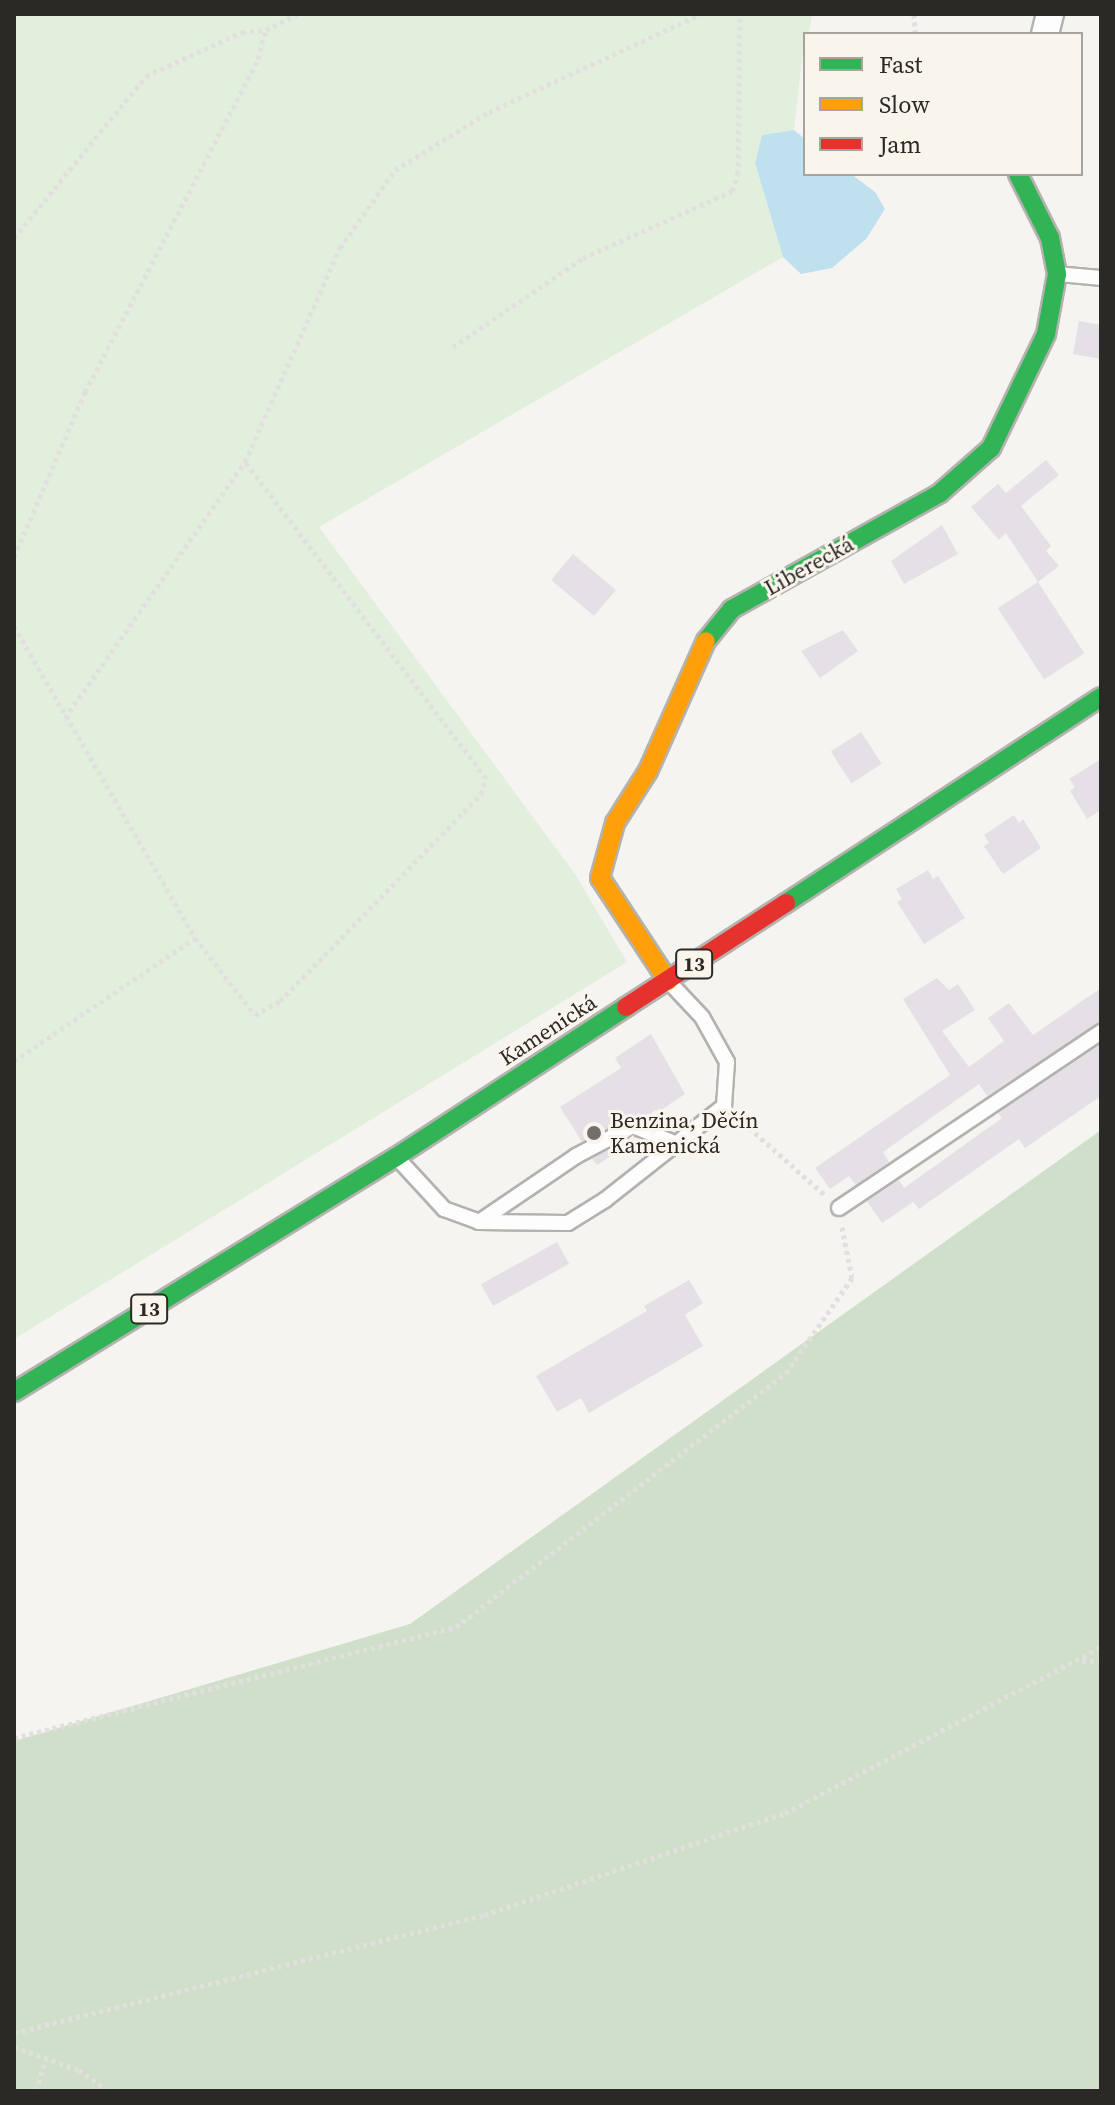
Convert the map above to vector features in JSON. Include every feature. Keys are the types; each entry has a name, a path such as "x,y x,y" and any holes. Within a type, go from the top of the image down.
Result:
{"main road":[{"name":"Liberecká","path":"668,981 600,878 615,823 648,771 697,653 732,609 940,493 991,448 1046,334 1057,274 1050,238 1019,176"},
{"name":"Kamenická","path":"14,1392 396,1157 1101,698"}],"lane":[{"path":"1057,274 1101,278"},
{"path":"396,1157 444,1209 479,1222 568,1223 724,1106 727,1062 702,1017 668,981"},
{"path":"839,1208 1101,1032"},
{"path":"479,1222 576,1156 633,1126 677,1144"}],"path":[{"path":"14,238 146,76 242,32 266,30 297,14"},
{"path":"65,718 245,462 340,248 395,170 489,112 701,14"},
{"path":"453,347 583,258 732,191 738,174 740,14"},
{"path":"14,557 85,392 258,59 266,30"},
{"path":"14,626 195,938 255,1015 280,1001 481,794 486,778 245,462"},
{"path":"14,1061 195,938"},
{"path":"14,1738 456,1627 786,1373 852,1278 839,1208 724,1106"},
{"path":"14,2033 484,1915 785,1813 1081,1661 1101,1647"},
{"path":"1081,1661 1101,1661"},
{"path":"14,2047 79,2070 108,2091"},
{"path":"36,2091 46,2059"}],"green space":[{"path":"14,14 812,14 809,32 803,32 794,130 762,135 755,163 783,257 319,527 575,874 627,962 14,1339"},
{"path":"1101,1130 1101,2091 14,2091 14,1741 410,1624"}],"water":[{"path":"794,130 803,137 803,176 854,176 875,192 885,209 866,239 832,268 801,274 783,257 755,163 762,135"}],"building":[{"path":"1079,321 1101,325 1101,359 1073,354"},
{"path":"1046,460 1059,475 1021,506 1051,546 1046,551 1059,566 1038,582 1006,533 999,540 971,507 998,484 1006,493"},
{"path":"942,525 958,554 904,584 891,561"},
{"path":"573,554 616,590 594,616 551,580"},
{"path":"1038,582 1084,653 1044,679 998,608"},
{"path":"843,630 858,651 820,678 801,651"},
{"path":"861,732 882,764 852,783 831,752"},
{"path":"1101,759 1101,810 1087,819 1070,791 1075,787 1069,779"},
{"path":"1014,815 1019,823 1023,819 1041,848 1003,874 984,846 989,843 984,835"},
{"path":"928,870 933,879 938,876 965,918 924,944 897,902 902,899 896,889"},
{"path":"937,978 949,990 958,984 975,1010 942,1031 969,1067 1004,1041 988,1018 1009,1003 1033,1035 1101,988 1101,1022 987,1096 979,1084 883,1152 889,1162 856,1185 849,1176 830,1189 815,1168 950,1075 903,999"},
{"path":"651,1034 685,1094 646,1120 629,1117 582,1142 560,1107 621,1068 615,1058"},
{"path":"1101,1044 1101,1096 1025,1148 1019,1139 919,1209 910,1198 913,1202 882,1223 867,1201 899,1180 904,1188 1002,1118 998,1113"},
{"path":"625,1141 628,1145 597,1165 592,1159"},
{"path":"557,1242 569,1264 493,1306 481,1284"},
{"path":"689,1280 703,1303 685,1315 703,1346 589,1413 581,1398 557,1412 536,1376 647,1311 644,1306"}],"traffic: fast":[{"path":"706,641 732,609 940,493 991,448 1046,334 1057,274 1050,238 1019,176"},
{"path":"786,903 1101,697"},
{"path":"14,1392 396,1157 626,1007"}],"traffic: slow":[{"path":"668,981 600,878 615,823 648,771 706,641"}],"traffic: jam":[{"path":"626,1007 786,903"}],"place":[{"name":"Benzina, Děčín Kamenická","path":"594,1133"}]}
